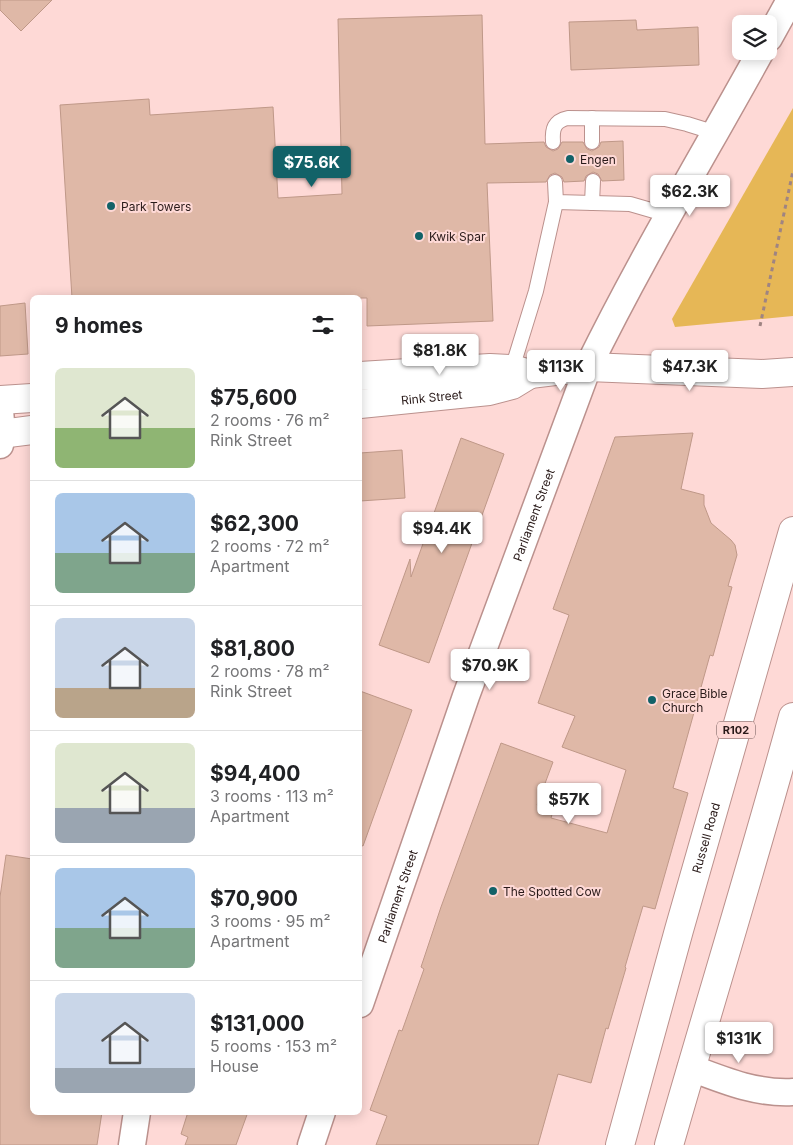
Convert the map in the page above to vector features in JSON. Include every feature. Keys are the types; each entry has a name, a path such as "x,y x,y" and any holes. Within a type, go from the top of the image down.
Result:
{"main road":[{"name":"Rink Street","path":"362,376 465,369 518,376 588,367 762,374 793,372"},
{"name":"Rink Street","path":"362,404 465,395 489,391 518,376"},
{"path":"0,400 30,398"},
{"path":"0,431 30,430"},
{"name":"Russell Road","path":"620,1145 679,930 793,531"},
{"path":"670,1145 757,848 793,717"}],"street":[{"path":"777,24 790,0"},
{"name":"Parliament Street","path":"362,998 466,696 588,367 611,320 668,215 716,134 756,60"},
{"path":"691,1068 756,1090 780,1093 793,1092"},
{"path":"132,1145 137,1115"},
{"path":"311,1145 321,1115"}],"lane":[{"path":"592,118 592,142"},
{"path":"552,142 552,133 560,120 592,118 665,119 716,134"},
{"path":"592,203 593,181"},
{"path":"518,376 556,202 555,182"},
{"path":"556,202 614,203 647,208 668,215"}],"path":[{"path":"760,326 793,172"}],"shaded area":[{"path":"793,108 793,316 675,327 672,319"}],"building":[{"path":"0,0 52,0 21,31 0,10"},
{"path":"482,15 485,144 544,142 546,147 553,151 558,149 562,142 583,142 587,149 592,151 599,147 601,142 623,141 624,180 602,181 598,174 593,172 586,176 584,181 564,182 562,177 555,173 550,175 546,182 487,183 493,321 367,326 367,298 362,298 362,295 72,295 60,105 149,99 150,115 273,107 278,198 342,194 338,19"},
{"path":"636,20 637,30 698,27 699,65 571,70 569,22"},
{"path":"25,303 28,354 0,356 0,306"},
{"path":"693,433 681,489 704,495 704,505 711,523 735,545 737,555 728,586 732,587 713,656 710,655 673,788 688,793 655,909 643,906 591,1083 558,1074 538,1145 376,1145 387,1116 370,1110 399,1030 402,1031 424,969 421,967 441,907 501,743 553,762 537,805 553,811 551,818 607,833 626,770 562,747 575,716 538,703 569,615 553,609 615,437"},
{"path":"461,438 504,454 429,663 379,645 410,559 411,577"},
{"path":"402,450 405,498 362,501 362,453"},
{"path":"362,692 412,710 362,846"},
{"path":"6,855 30,859 30,1115 102,1115 97,1145 0,1145 0,897"},
{"path":"187,1115 247,1115 236,1145 185,1145 188,1137 181,1134"}],"place":[{"name":"Engen","path":"570,159"},
{"name":"Park Towers","path":"111,206"},
{"name":"Kwik Spar","path":"419,236"},
{"name":"Grace Bible Church","path":"652,700"},
{"name":"The Spotted Cow","path":"493,891"}]}
